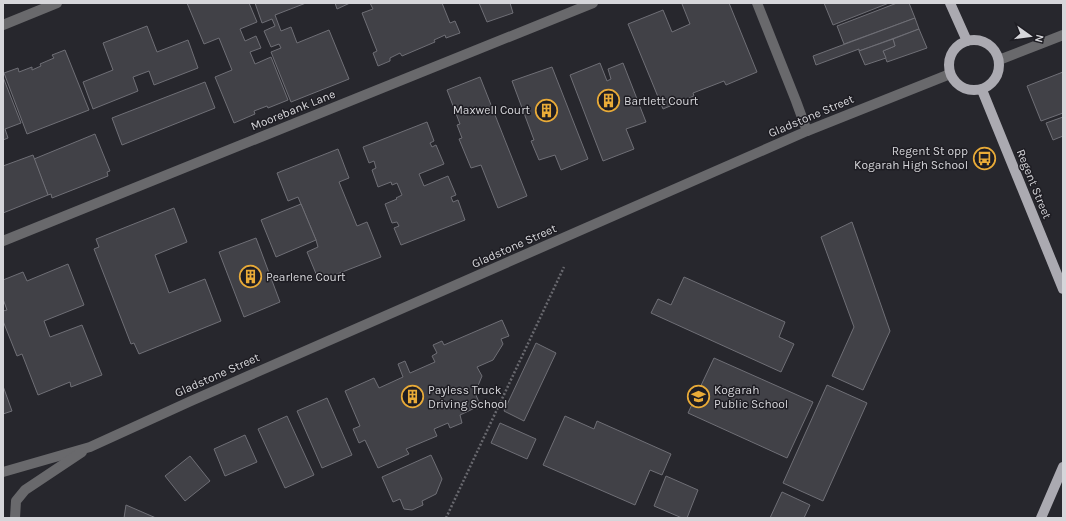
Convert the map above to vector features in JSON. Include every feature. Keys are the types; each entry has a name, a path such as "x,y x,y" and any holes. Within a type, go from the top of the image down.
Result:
{"main road":[{"path":"950,3 967,41"},
{"path":"967,41 983,41 996,52 999,60 1000,67 998,75 989,87 982,90 967,90 960,86 950,74 949,66 952,54 959,45 967,41"},
{"name":"Regent Street","path":"982,90 1063,289"},
{"path":"1040,518 1063,467"}],"street":[{"path":"3,25 57,3"},
{"name":"Moorebank Lane","path":"3,241 593,3"},
{"path":"757,3 807,131"},
{"path":"999,60 1063,35"},
{"name":"Gladstone Street","path":"3,472 90,447 199,397 807,131 950,74"},
{"name":"Gladstone Street","path":"15,518 16,501 25,490 90,447"}],"path":[{"path":"446,518 564,267"}],"building":[{"path":"187,3 249,3 257,22 240,29 245,41 256,36 261,48 250,52 255,64 271,57 288,100 268,108 267,106 254,111 255,114 234,123 215,77 232,70 219,38 204,44"},
{"path":"255,3 306,3 275,15 281,31 291,27 297,43 329,30 349,79 291,102 271,52 281,48 279,44 271,47 264,31 275,26 272,19 262,23"},
{"path":"335,3 350,3 337,9"},
{"path":"370,3 442,3 450,23 455,21 460,33 446,38 445,35 434,40 435,42 402,56 400,53 390,58 390,61 378,66 373,53 377,51 362,13 373,9"},
{"path":"479,3 510,3 513,13 487,22"},
{"path":"729,3 757,72 726,85 724,81 693,93 694,96 663,109 628,24 663,10 672,32 690,24 682,4"},
{"path":"824,3 889,3 833,25"},
{"path":"897,3 909,3 915,18 844,44 837,26"},
{"path":"915,18 919,29 816,65 813,56"},
{"path":"147,26 157,52 188,40 198,68 154,85 149,71 133,77 138,91 93,109 83,82 113,70 103,43"},
{"path":"919,29 927,48 887,62 883,51 895,46 893,39"},
{"path":"893,39 895,46 883,51 886,58 865,65 859,51"},
{"path":"65,50 89,110 27,134 4,73 18,68 19,72 32,67 32,70 41,66 40,64 54,58 52,55"},
{"name":"Bartlett Court","path":"600,63 607,81 611,79 608,69 623,63 646,122 626,129 634,149 603,161 570,75"},
{"name":"Maxwell Court","path":"552,67 588,159 561,170 555,155 539,160 531,141 534,140 512,81"},
{"path":"1063,72 1063,113 1041,121 1027,86"},
{"path":"3,77 21,123 5,129 8,138 3,140"},
{"path":"480,77 527,196 498,208 481,165 471,168 459,139 462,138 457,125 460,124 447,90"},
{"path":"205,82 215,108 122,145 112,118"},
{"path":"1063,117 1063,136 1053,140 1046,123"},
{"path":"427,122 434,141 430,143 432,147 436,145 444,164 419,174 424,186 448,176 456,195 451,197 453,202 458,200 465,220 401,245 394,228 399,226 397,222 392,223 385,204 402,195 397,183 392,185 391,182 378,187 372,170 376,168 374,161 369,163 363,147"},
{"path":"95,134 110,171 107,172 108,176 52,198 51,194 48,195 34,159"},
{"path":"338,149 349,178 339,182 357,226 367,222 381,257 319,281 307,252 318,247 316,240 298,197 288,201 277,173"},
{"path":"33,155 48,195 3,213 3,166"},
{"path":"301,204 316,240 276,257 261,220"},
{"path":"174,208 187,242 155,255 169,293 205,279 221,321 139,354 134,343 131,344 94,249 99,247 96,239"},
{"path":"852,222 890,331 863,390 832,376 854,327 821,237"},
{"name":"Pearlene Court","path":"256,238 280,302 244,317 219,252"},
{"path":"68,264 84,305 44,321 50,337 82,325 102,375 71,387 70,382 38,395 22,354 17,356 3,321 3,311 7,310 3,299 3,280 23,272 27,281"},
{"path":"684,277 785,322 779,337 794,344 781,372 651,313 658,299 671,305"},
{"name":"Payless Truck Driving School","path":"502,320 509,336 501,339 503,344 493,360 477,367 482,376 475,393 479,402 477,407 460,415 462,423 450,428 448,423 434,429 437,436 406,449 409,454 378,468 365,440 359,443 353,429 360,426 345,391 374,378 379,388 403,377 398,364 405,361 410,373 435,362 432,356 437,353 433,345 442,341 444,345"},
{"path":"536,343 556,353 524,421 504,411"},
{"path":"714,358 813,402 787,458 688,413"},
{"path":"827,385 867,403 823,501 783,483"},
{"path":"3,386 12,411 3,414"},
{"path":"327,398 352,455 322,468 297,411"},
{"path":"287,416 314,475 285,488 258,429"},
{"path":"565,416 594,429 597,421 671,454 662,475 650,470 635,505 543,465"},
{"path":"500,423 536,439 527,459 491,443"},
{"path":"245,435 257,462 225,476 214,449"},
{"path":"431,455 442,479 436,494 422,501 423,505 412,510 404,509 400,499 393,502 382,477"},
{"path":"190,456 210,481 185,501 165,476"},
{"path":"666,476 698,490 687,518 682,518 654,506"},
{"path":"782,492 810,505 804,518 770,518"},
{"path":"126,505 156,518 124,518"}],"place":[{"name":"Bartlett Court","path":"609,101"},
{"name":"Maxwell Court","path":"546,110"},
{"name":"Regent St opp Kogarah High School","path":"984,158"},
{"name":"Pearlene Court","path":"250,277"},
{"name":"Payless Truck Driving School","path":"412,397"},
{"name":"Kogarah Public School","path":"699,397"}]}
